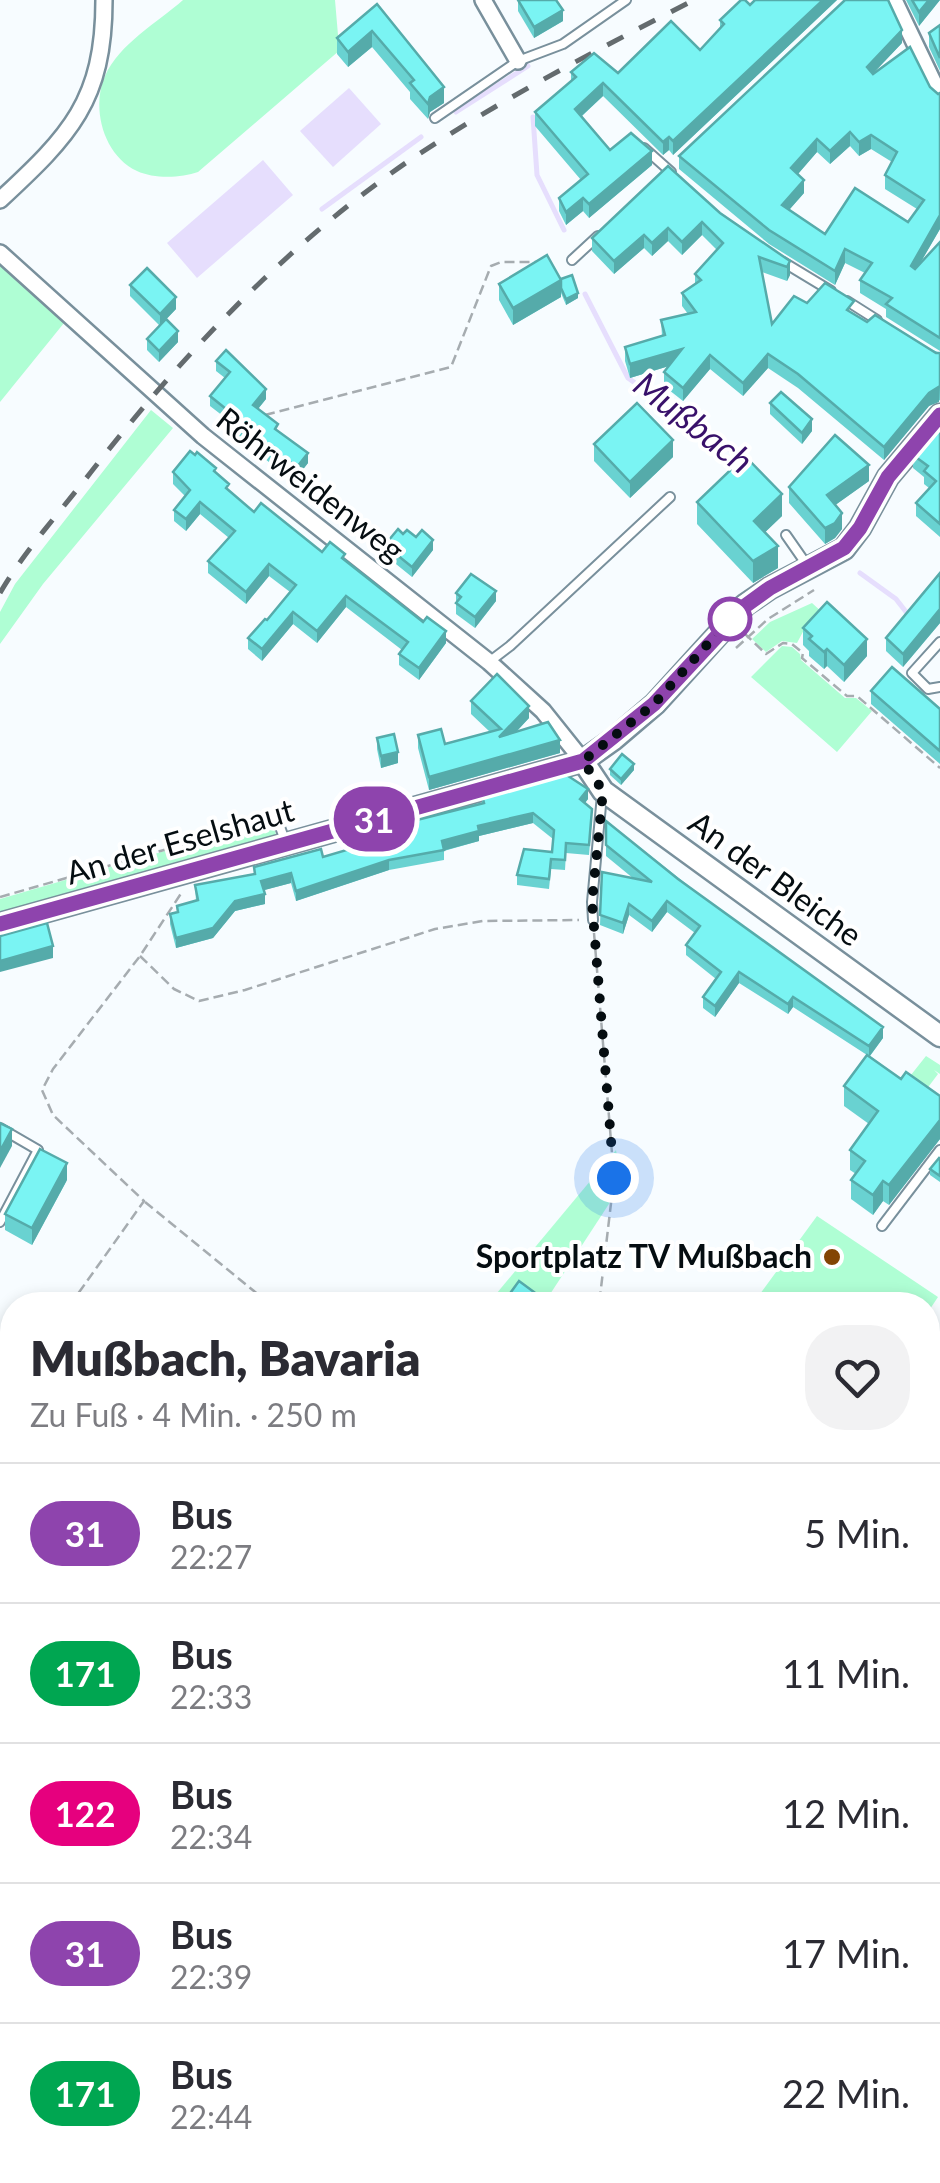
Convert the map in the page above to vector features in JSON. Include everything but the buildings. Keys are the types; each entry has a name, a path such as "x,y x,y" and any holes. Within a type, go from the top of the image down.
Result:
{"main road":[{"name":"An der Eselshaut","path":"0,924 583,761 654,704 729,620 770,588 812,579 844,548 860,528 888,477 940,415"},
{"name":"An der Bleiche","path":"583,761 603,791 940,1036"}],"street":[{"path":"0,200 61,142 84,107 99,58 104,0"},
{"path":"483,0 518,61"},
{"path":"894,0 940,96"},
{"name":"Röhrweidenweg","path":"0,252 202,436 488,662 542,712 583,761"}],"lane":[{"path":"435,118 518,61 563,44 626,0"},
{"path":"634,139 682,182"},
{"path":"654,182 682,156"},
{"path":"572,260 600,234"},
{"path":"779,260 886,326"},
{"path":"488,662 670,497"},
{"path":"786,535 812,579"},
{"path":"940,642 912,674 928,690 940,687"},
{"path":"594,920 592,902 603,791"},
{"path":"277,819 286,844"},
{"path":"0,1128 38,1150 0,1222"},
{"path":"882,1226 940,1150"}],"path":[{"path":"266,415 444,370 457,358 492,266 500,262 572,260"},
{"path":"202,436 248,419"},
{"path":"736,648 812,579"},
{"path":"729,620 766,654 783,643 792,644 803,653 802,658 846,696 857,696 940,768"},
{"path":"0,897 277,819"},
{"path":"186,887 140,956 52,1070 42,1090 53,1115 144,1201 254,1292"},
{"path":"140,956 174,990 199,1001 435,930 483,920 594,920 614,1178 601,1292"},
{"path":"79,1292 144,1201"}],"green space":[{"path":"183,0 335,0 338,35 347,44 198,172 151,175 125,164 108,142 100,115 101,88 120,54"},
{"path":"0,264 64,323 0,402"},
{"path":"151,410 173,428 43,584 0,644 0,612 15,584"},
{"path":"812,603 823,613 806,626 797,643 782,641 766,652 752,639 770,622"},
{"path":"782,646 792,647 801,660 845,698 856,698 872,711 837,752 751,677"},
{"path":"273,824 277,838 0,914 0,899 254,825"},
{"path":"926,1056 940,1065 940,1074 934,1070 938,1074 920,1098 903,1085"},
{"path":"616,1150 622,1184 551,1292 498,1292"},
{"name":"Sportplatz TV Mußbach","path":"817,1216 931,1292 761,1292"}],"shaded area":[{"path":"349,88 381,124 333,167 300,131"},
{"path":"263,160 293,195 197,278 167,243"}],"waterway":[{"path":"456,112 528,66"},
{"name":"Mußbach","path":"533,117 537,175 564,230"},
{"path":"322,209 421,137"},
{"name":"Mußbach","path":"585,294 628,378 744,460"},
{"name":"Mußbach","path":"860,573 896,599 910,617"}],"railway":[{"path":"0,593 44,531 162,385 238,304 321,228 410,160 479,116 694,0"}],"bus line":[{"name":"31","path":"0,924 583,761 614,740 654,704 745,606 844,548 898,463 940,415"}],"place":[{"name":"Sportplatz TV Mußbach","path":"832,1257"}],"route":[{"path":"614,1178 592,902 603,791 583,761 614,740 654,704 730,619"}]}
